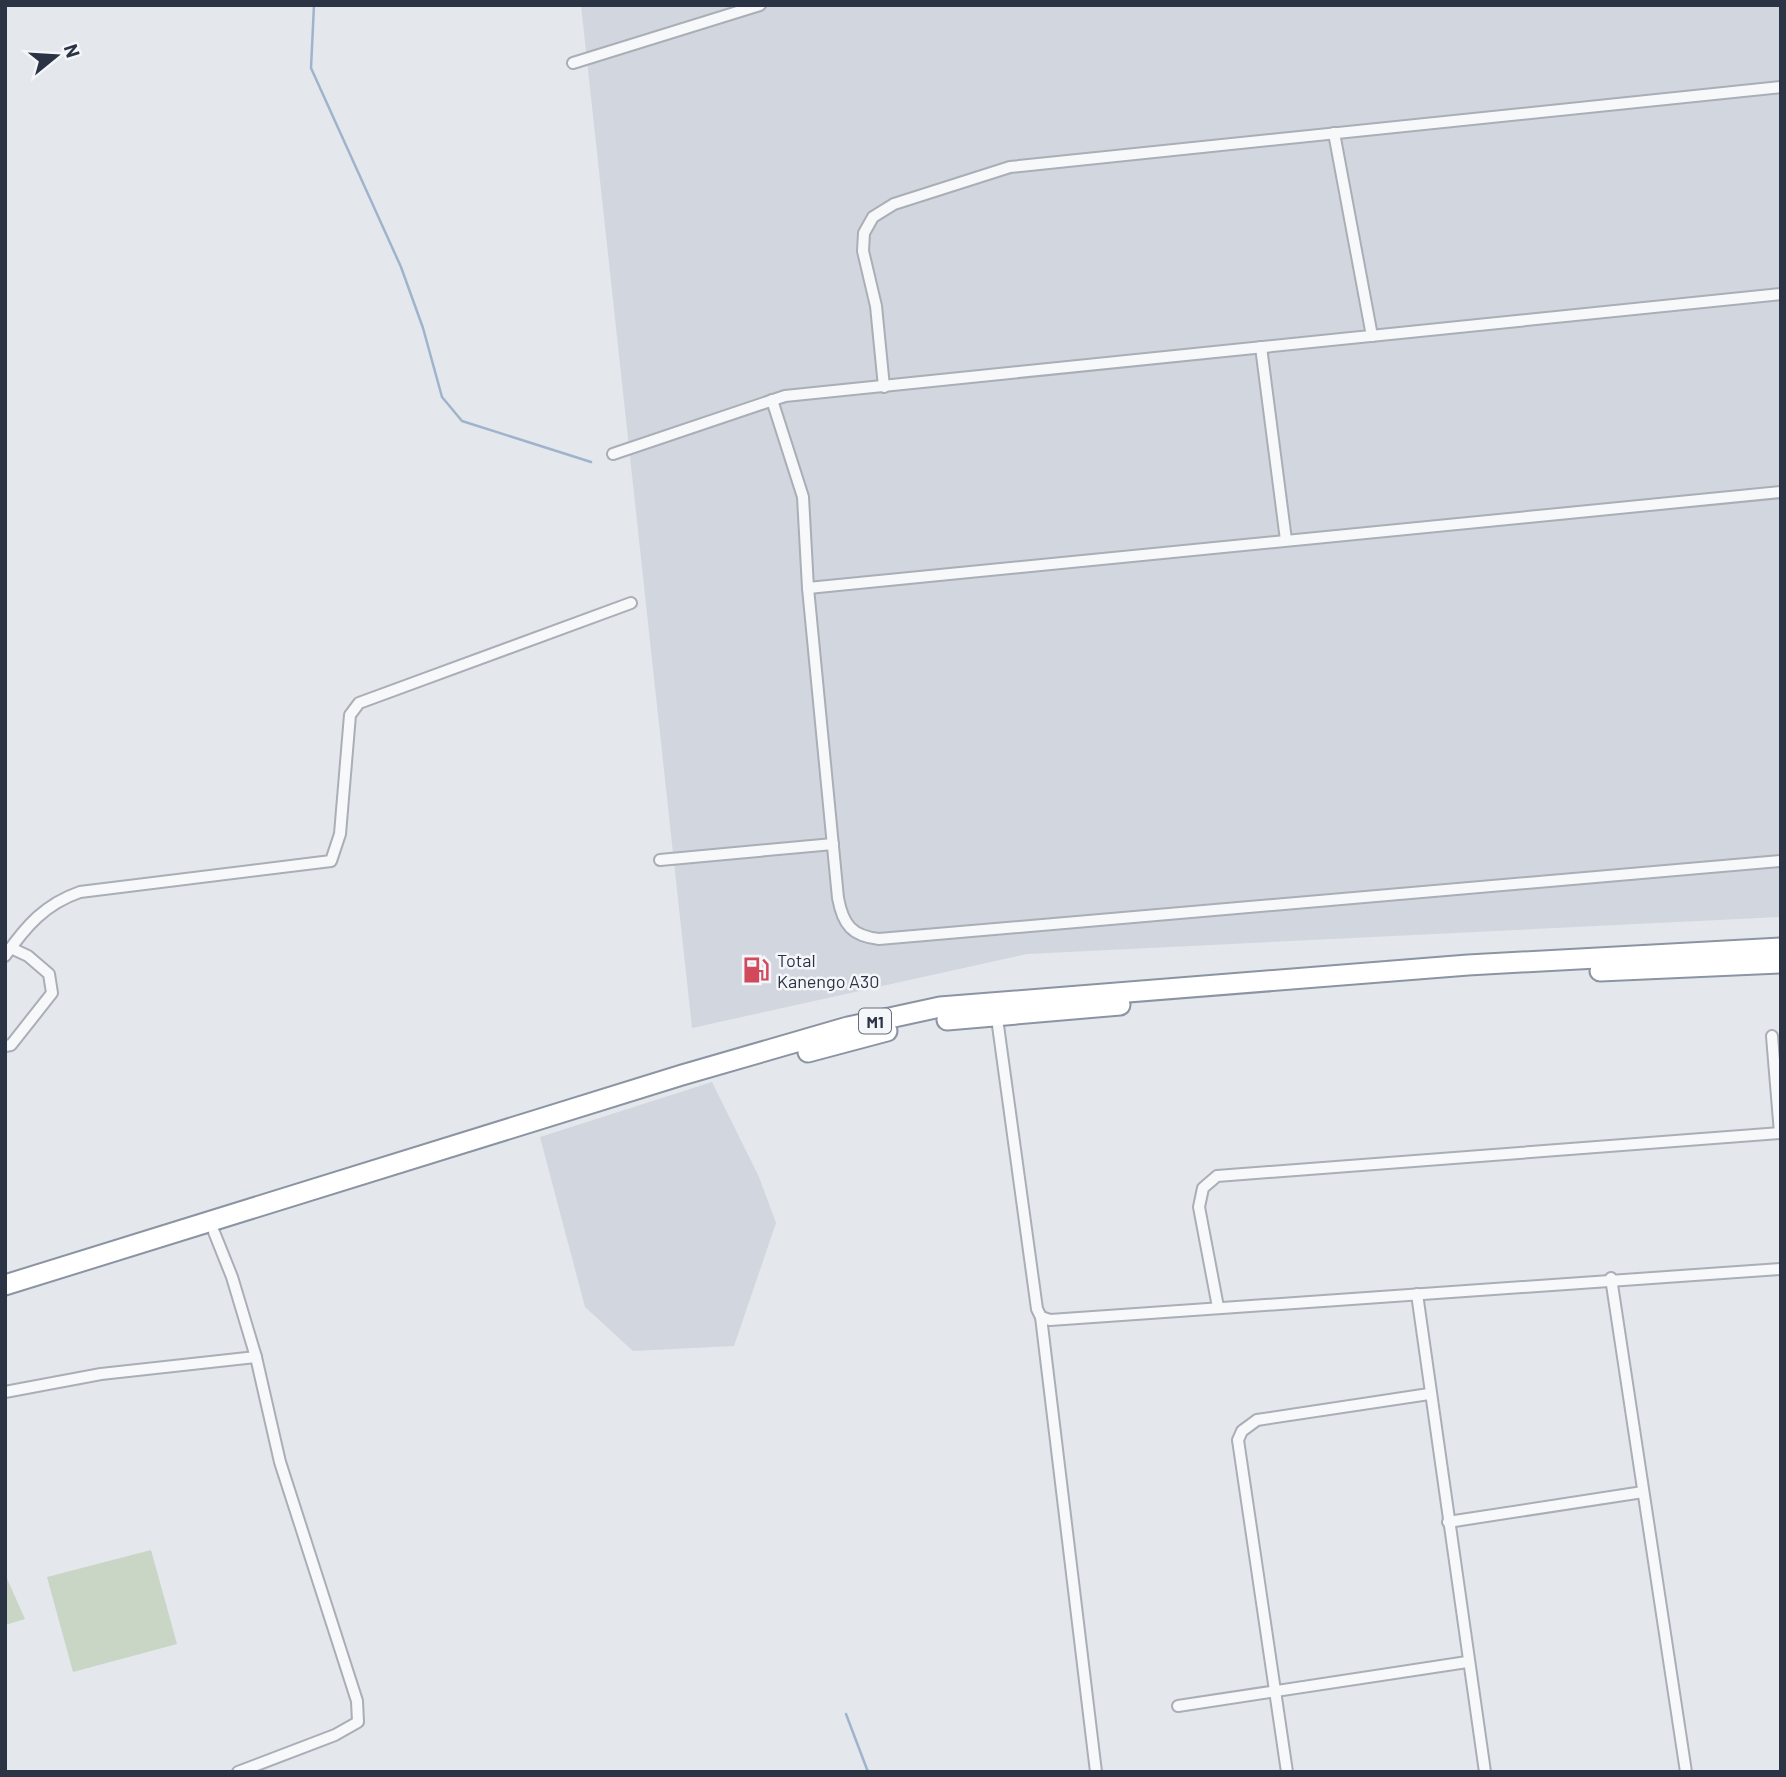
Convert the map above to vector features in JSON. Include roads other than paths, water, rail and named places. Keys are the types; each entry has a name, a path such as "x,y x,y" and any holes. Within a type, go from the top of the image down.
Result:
{"highway":[{"name":"M1","path":"5,1296 789,1057 912,1025 995,1009 1468,965 1781,948"},
{"name":"M1","path":"5,1284 769,1049 940,1007 995,1009 1544,973 1781,963"}],"street":[{"path":"573,63 760,5"},
{"path":"884,387 876,306 863,251 867,224 885,208 1010,166 1781,87"},
{"path":"1334,133 1372,336"},
{"path":"613,454 772,400 1781,294"},
{"path":"1261,348 1286,540"},
{"path":"772,400 803,497 808,588 833,844 841,914 852,932 879,939 1781,860"},
{"path":"808,588 1781,492"},
{"path":"5,1046 11,1045 52,993 49,974 28,957 8,952 31,921 46,907 80,892 331,861 340,834 350,715 359,703 631,603"},
{"path":"660,860 833,844"},
{"path":"995,1009 1037,1309 1041,1317 1096,1772"},
{"path":"1217,1307 1199,1207 1203,1188 1217,1177 1780,1133 1772,1036"},
{"path":"214,1232 232,1277 257,1357 280,1462 358,1701 358,1722 335,1735 237,1772"},
{"path":"1041,1317 1060,1321 1611,1278 1781,1269"},
{"path":"1611,1278 1686,1772"},
{"path":"1417,1294 1467,1662 1485,1772"},
{"path":"5,1392 101,1374 257,1357"},
{"path":"1287,1772 1238,1450 1242,1431 1257,1420 1429,1394"},
{"path":"1448,1522 1643,1492"},
{"path":"1178,1706 1467,1662"}],"waterway":[{"path":"314,5 311,68 401,267 423,328 442,397 462,421 591,462"},
{"path":"846,1714 868,1772"}],"place":[{"name":"Total Kanengo A30","path":"756,970"}]}
